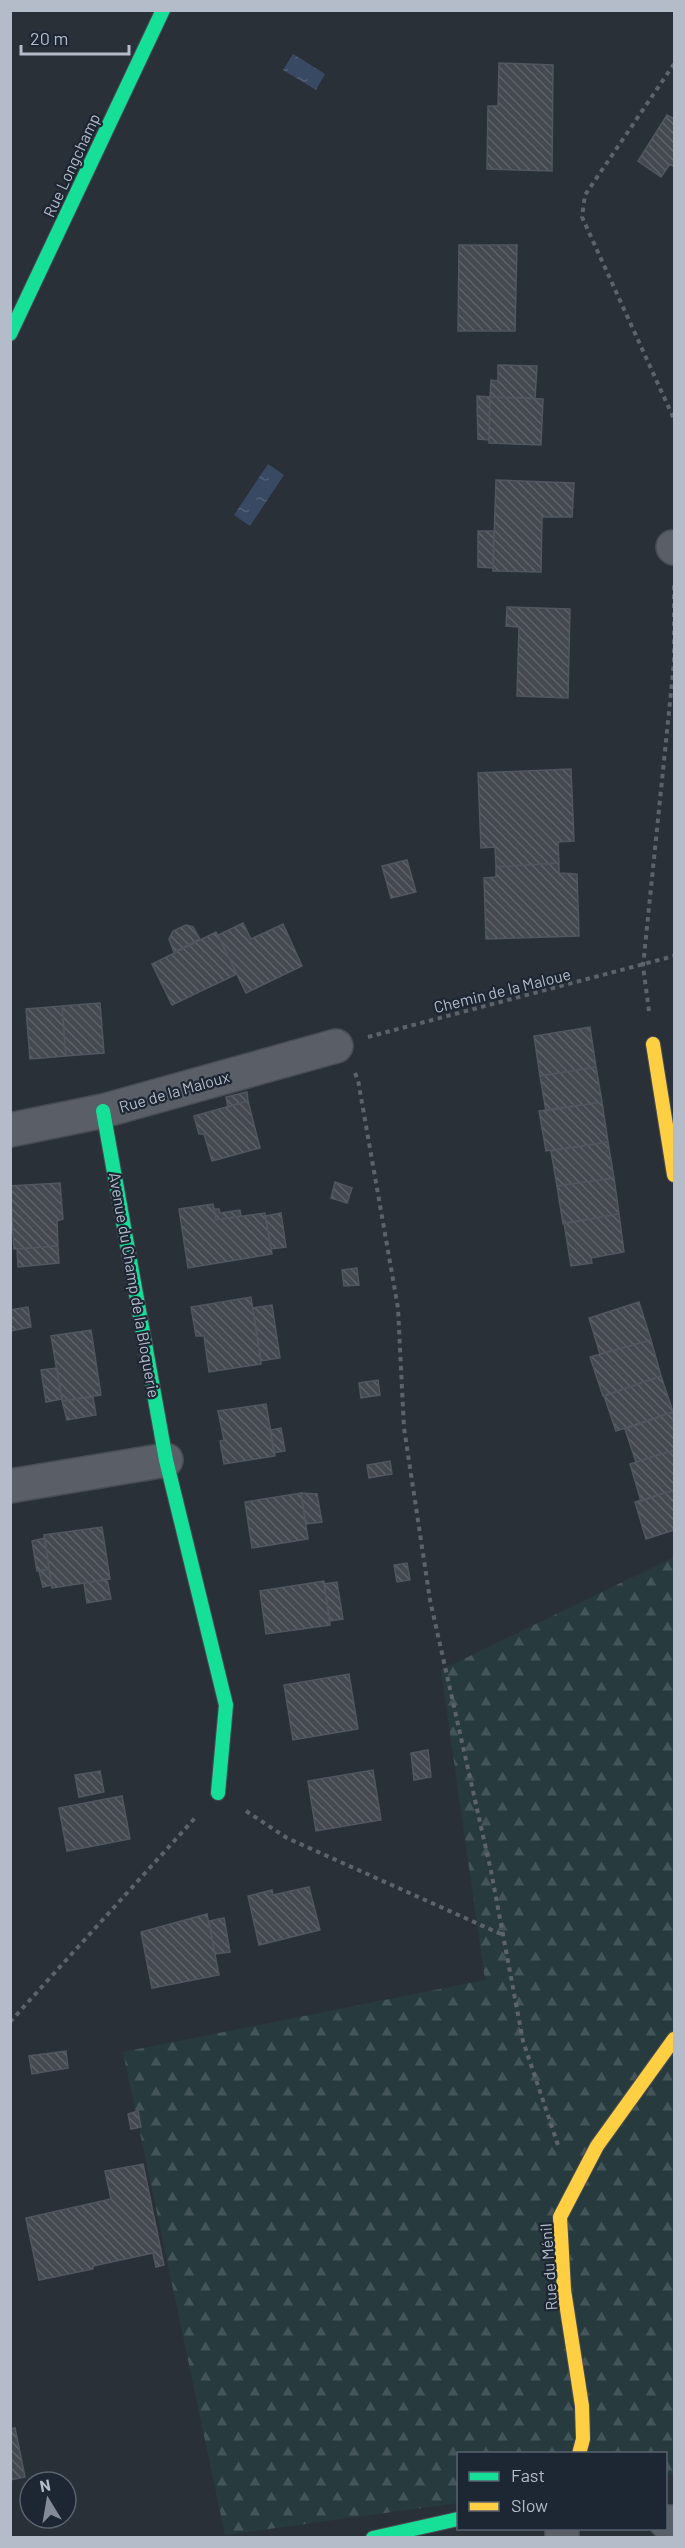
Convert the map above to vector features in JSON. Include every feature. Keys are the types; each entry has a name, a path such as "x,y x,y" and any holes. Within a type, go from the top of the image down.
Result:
{"street":[{"name":"Rue Longchamp","path":"10,334 163,10"},
{"path":"653,1044 675,1175"},
{"name":"Rue de la Maloux","path":"10,1130 103,1111 336,1046"},
{"name":"Avenue du Champ de la Bloquerie","path":"103,1111 166,1460 226,1705 218,1793"},
{"path":"10,1486 166,1460"},
{"name":"Rue du Ménil","path":"580,2452 583,2439 582,2406 564,2290 560,2217 597,2146 675,2039"},
{"path":"373,2538 457,2519"}],"path":[{"path":"675,64 585,195 582,217 675,419"},
{"path":"653,1044 643,966 675,663 674,548"},
{"name":"Chemin de la Maloue","path":"336,1046 675,956"},
{"path":"336,1046 346,1057 358,1080 398,1308 404,1428 430,1599 491,1871 523,2041 573,2189"},
{"path":"10,2022 218,1793 287,1838 503,1935"}],"green space":[{"path":"674,1557 674,2474 667,2475 667,2452 457,2452 457,2503 225,2535 123,2052 485,1980 441,1670"}],"water":[{"path":"293,54 325,74 316,90 283,70"},
{"path":"268,464 284,475 250,526 234,515"}],"building":[{"path":"499,63 553,65 552,171 487,169 488,106 498,106"},
{"path":"667,115 674,119 674,167 670,164 661,177 638,161"},
{"path":"459,245 517,245 515,331 458,331"},
{"path":"498,365 537,366 535,398 490,397 491,380 498,381"},
{"path":"477,396 490,397 489,440 478,439"},
{"path":"490,397 543,399 541,445 489,443"},
{"path":"496,480 574,483 572,517 542,517 541,572 493,571"},
{"path":"478,531 494,531 493,568 478,567"},
{"path":"507,607 570,609 568,698 517,696 519,627 506,626"},
{"path":"571,769 574,841 558,842 559,863 496,867 495,847 481,848 478,773"},
{"path":"407,860 416,892 391,898 382,866"},
{"path":"559,863 559,873 577,874 579,936 486,939 484,878 496,877 496,867"},
{"path":"243,923 251,939 283,924 302,966 246,993 218,935"},
{"path":"186,925 193,927 200,939 174,952 169,939 173,931"},
{"path":"216,932 237,974 172,1005 152,964"},
{"path":"100,1003 104,1053 66,1056 62,1006"},
{"path":"62,1006 66,1056 30,1059 26,1009"},
{"path":"590,1027 596,1067 540,1076 534,1036"},
{"path":"596,1067 602,1102 546,1111 540,1076"},
{"path":"247,1092 248,1101 228,1107 226,1097"},
{"path":"248,1101 260,1148 212,1161 204,1134 199,1134 194,1116"},
{"path":"602,1102 608,1142 546,1151 539,1111"},
{"path":"608,1142 614,1178 557,1186 551,1151"},
{"path":"614,1178 619,1214 563,1224 557,1186"},
{"path":"335,1182 352,1188 347,1203 331,1198"},
{"path":"60,1183 63,1219 57,1221 58,1246 14,1249 10,1186"},
{"path":"213,1204 216,1220 265,1213 272,1254 188,1268 179,1209"},
{"path":"214,1209 219,1209 220,1213 240,1210 241,1216 216,1220"},
{"path":"281,1213 286,1247 271,1249 265,1216"},
{"path":"619,1214 624,1252 591,1258 592,1263 571,1266 564,1223"},
{"path":"58,1246 59,1263 18,1267 17,1249"},
{"path":"357,1268 359,1285 344,1286 342,1270"},
{"path":"251,1297 261,1364 209,1372 204,1336 196,1336 191,1307"},
{"path":"639,1302 651,1340 600,1354 589,1318"},
{"path":"272,1305 280,1358 261,1361 253,1308"},
{"path":"28,1307 31,1327 10,1331 10,1310"},
{"path":"91,1330 101,1395 62,1401 51,1336"},
{"path":"651,1340 661,1376 603,1396 590,1357"},
{"path":"57,1368 62,1399 46,1402 41,1370"},
{"path":"661,1376 673,1412 616,1431 604,1396"},
{"path":"378,1380 380,1395 361,1398 359,1383"},
{"path":"93,1397 96,1415 67,1420 62,1401"},
{"path":"266,1404 275,1456 224,1464 220,1441 224,1440 218,1411"},
{"path":"673,1412 674,1450 636,1462 625,1429"},
{"path":"281,1428 285,1451 274,1453 270,1430"},
{"path":"674,1450 674,1490 641,1501 630,1464"},
{"path":"390,1461 392,1474 369,1478 367,1465"},
{"path":"674,1490 674,1530 646,1539 635,1502"},
{"path":"301,1493 317,1494 322,1522 306,1524"},
{"path":"301,1493 308,1539 252,1548 245,1502"},
{"path":"102,1527 110,1579 52,1588 44,1535"},
{"path":"45,1538 49,1569 37,1571 32,1541"},
{"path":"407,1563 410,1580 397,1582 394,1565"},
{"path":"49,1569 52,1585 43,1587 39,1571"},
{"path":"107,1579 111,1599 87,1603 84,1583"},
{"path":"324,1581 330,1625 266,1634 260,1591"},
{"path":"337,1582 343,1619 330,1621 324,1584"},
{"path":"349,1674 358,1729 293,1740 284,1685"},
{"path":"428,1750 431,1777 414,1780 411,1753"},
{"path":"373,1770 381,1820 316,1831 308,1781"},
{"path":"100,1771 104,1792 79,1797 75,1775"},
{"path":"122,1796 130,1839 67,1851 59,1808"},
{"path":"309,1887 320,1930 259,1945 248,1896 272,1890 273,1895"},
{"path":"207,1914 219,1975 152,1988 141,1932"},
{"path":"224,1918 230,1952 215,1954 209,1921"},
{"path":"66,2051 68,2068 32,2074 29,2056"},
{"path":"138,2111 141,2127 131,2129 128,2114"},
{"path":"143,2164 164,2265 156,2267 153,2253 39,2280 26,2218 111,2199 105,2171"},
{"path":"15,2428 24,2470 18,2470 18,2478 10,2480 10,2429"}],"traffic: fast":[{"path":"10,334 163,10"},
{"path":"103,1111 166,1460 226,1705 218,1793"},
{"path":"373,2538 457,2519"}],"traffic: slow":[{"path":"653,1044 674,1175"},
{"path":"580,2452 583,2439 582,2406 564,2290 560,2217 597,2146 674,2039"}]}
